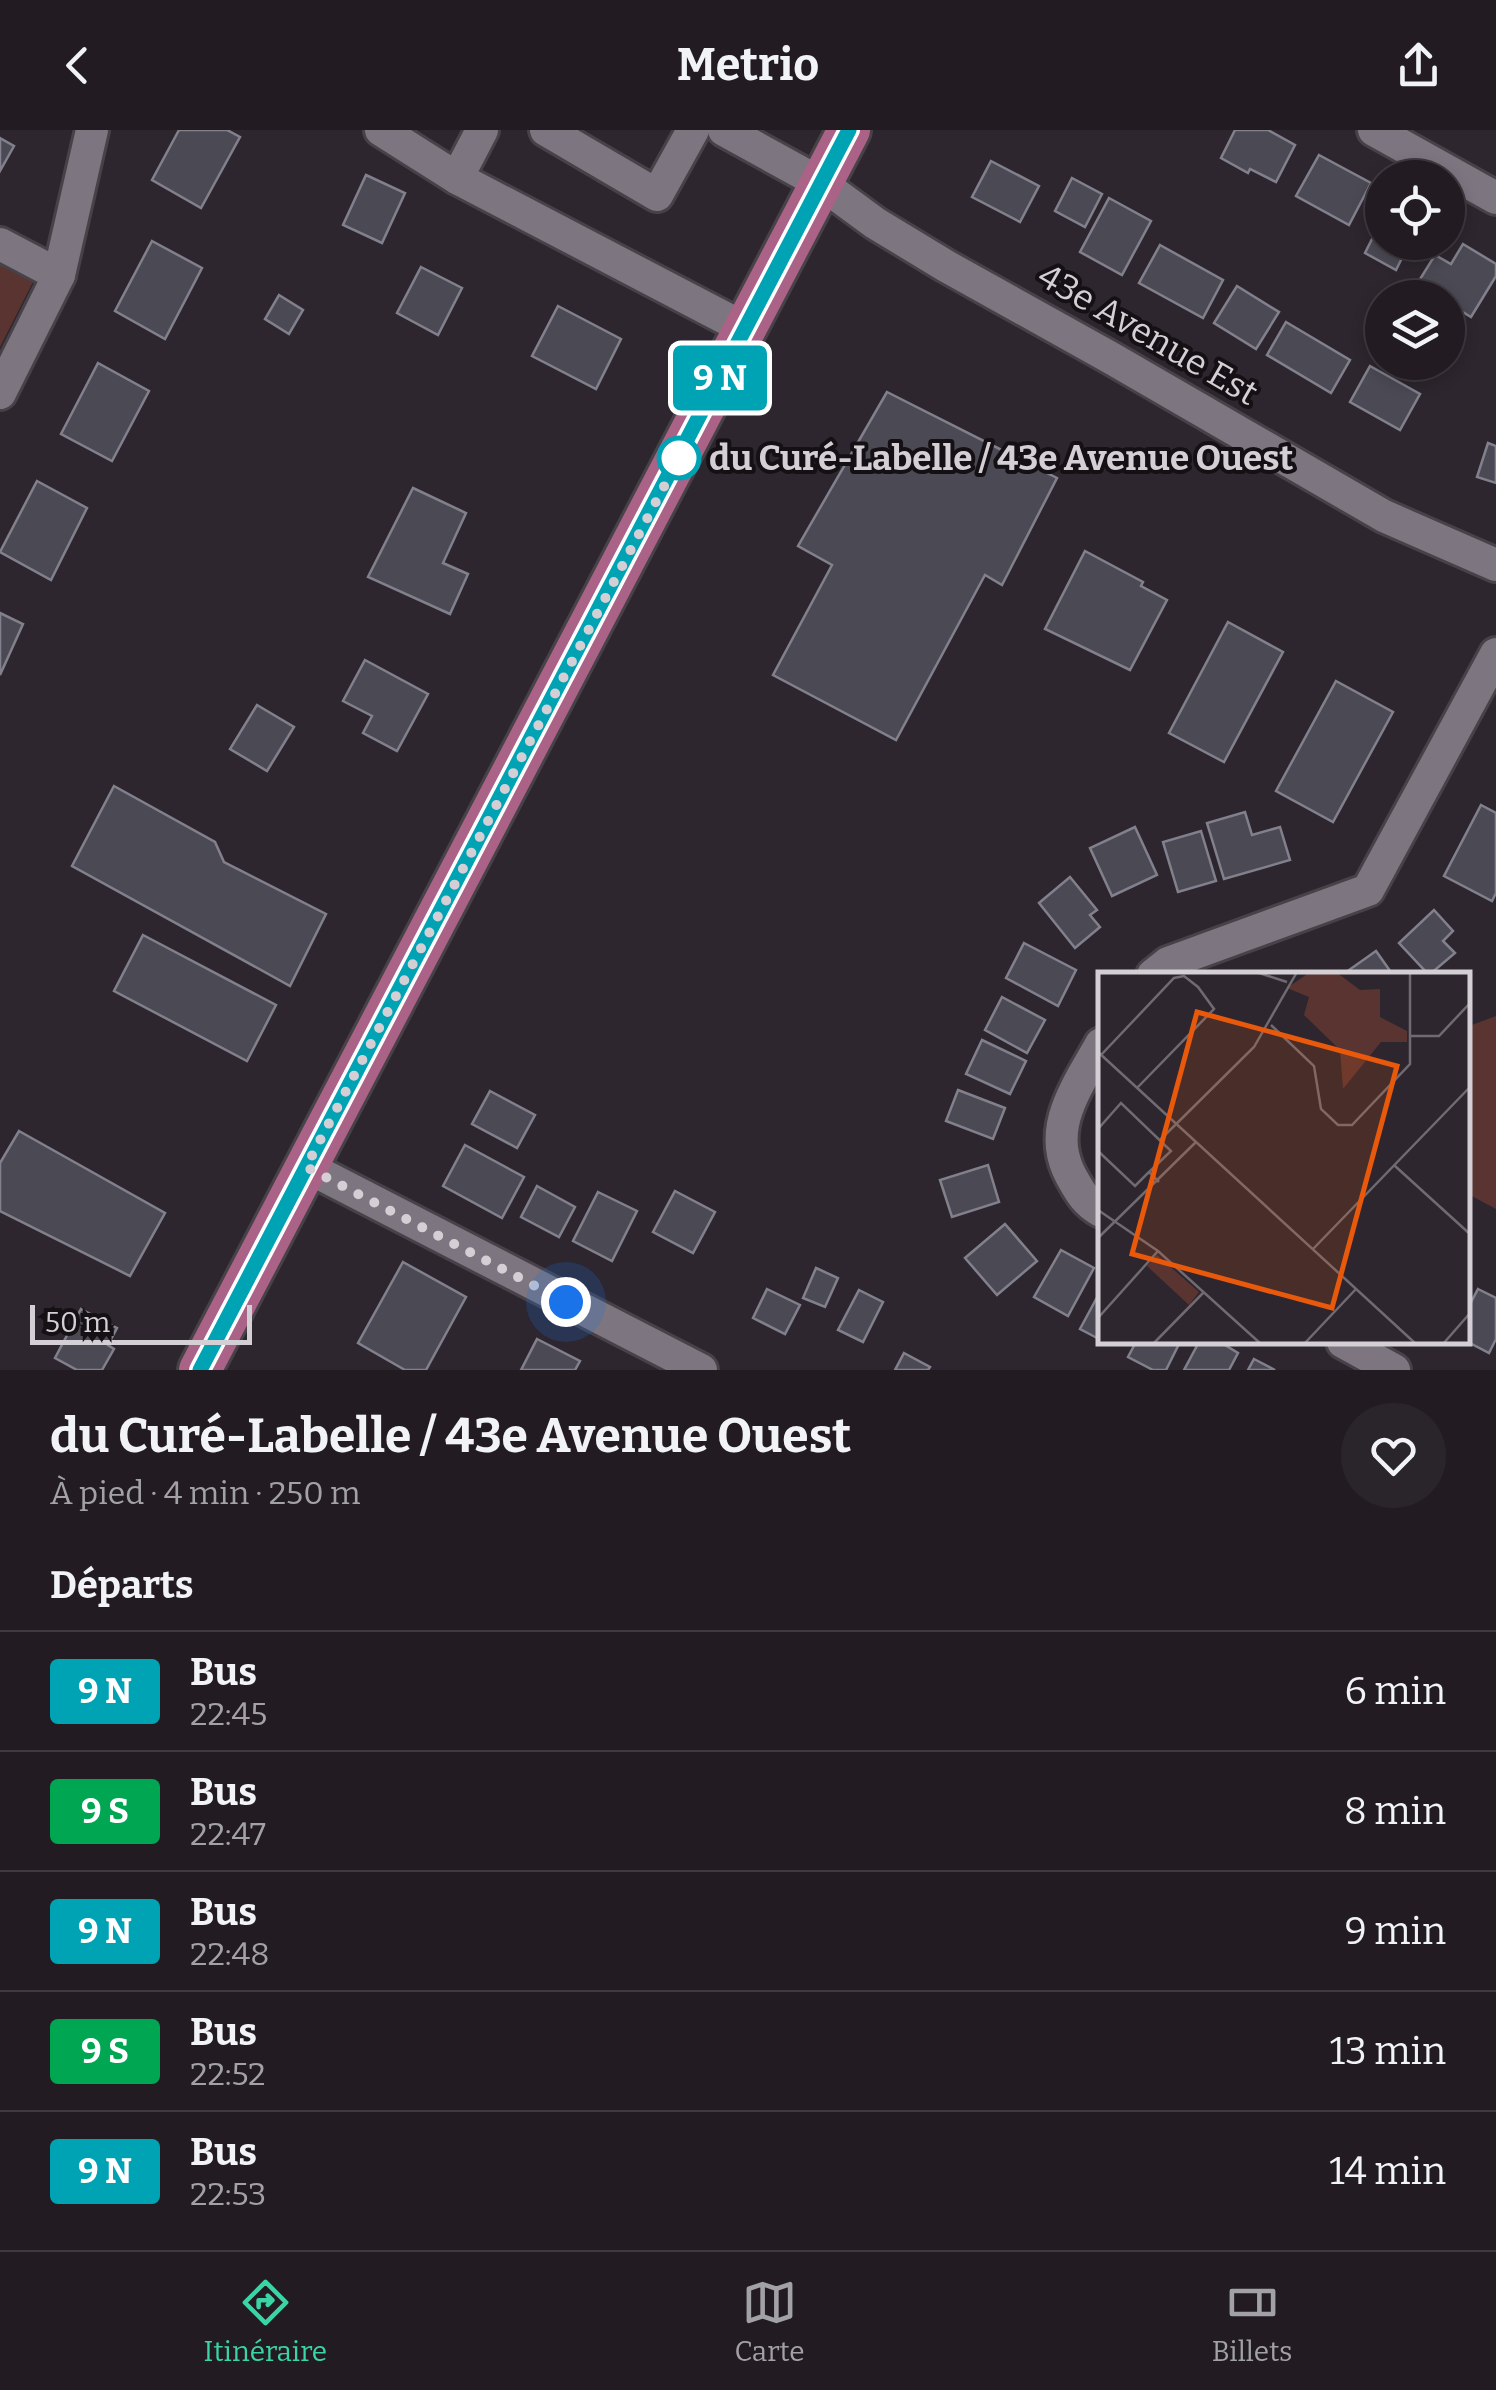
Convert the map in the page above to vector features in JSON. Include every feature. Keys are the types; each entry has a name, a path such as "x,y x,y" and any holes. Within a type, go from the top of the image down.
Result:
{"main road":[{"path":"200,1370 849,130"}],"street":[{"path":"0,393 59,275 92,130"},
{"path":"381,130 457,178 746,329"},
{"path":"457,178 482,130"},
{"path":"546,130 657,196 692,130"},
{"name":"43e Avenue Est","path":"724,130 822,184 875,223 946,266 1384,516 1496,566"},
{"path":"1374,130 1496,198"},
{"path":"0,244 59,275"},
{"path":"1157,972 1168,963 1368,890 1496,654"},
{"path":"1098,1050 1061,1118 1062,1160 1086,1203 1098,1209"},
{"path":"306,1167 701,1370"},
{"path":"1348,1345 1394,1370"}],"shaded area":[{"path":"0,260 35,278 0,347"},
{"path":"1496,1016 1496,1209 1471,1196 1471,1025"}],"building":[{"path":"179,130 227,130 240,137 201,208 152,180"},
{"path":"1235,130 1268,130 1295,145 1276,182 1221,158"},
{"path":"0,138 14,146 0,171"},
{"path":"1319,155 1365,180 1365,194 1349,225 1296,196"},
{"path":"991,161 1039,186 1020,222 972,197"},
{"path":"366,175 405,193 382,243 343,225"},
{"path":"1072,178 1102,194 1085,227 1055,211"},
{"path":"1109,198 1151,221 1122,275 1080,252"},
{"path":"152,241 202,268 165,339 115,311"},
{"path":"1160,245 1223,280 1203,318 1139,283"},
{"path":"1465,245 1496,264 1496,276 1471,317 1465,313 1465,280 1419,280 1432,260 1451,264 1453,260 1465,260"},
{"path":"1378,260 1401,260 1396,270"},
{"path":"421,267 462,288 438,335 397,313"},
{"path":"1237,286 1279,312 1256,349 1214,323"},
{"path":"279,295 303,310 289,334 265,319"},
{"path":"558,306 621,339 596,389 532,356"},
{"path":"1286,322 1350,360 1331,393 1267,355"},
{"path":"98,363 149,391 112,461 61,434"},
{"path":"1365,375 1365,380 1395,380 1420,394 1400,430 1350,402"},
{"path":"887,392 1057,478 1002,585 985,575 896,740 773,675 832,565 798,546"},
{"path":"1488,443 1496,446 1496,483 1477,477"},
{"path":"37,481 87,508 51,580 0,552"},
{"path":"413,488 466,513 443,563 468,574 450,614 368,577"},
{"path":"1085,551 1143,582 1141,586 1167,600 1130,670 1045,629"},
{"path":"0,613 23,624 0,675"},
{"path":"1228,622 1283,652 1224,762 1169,733"},
{"path":"365,660 428,694 397,751 363,733 372,716 343,701"},
{"path":"1336,681 1393,712 1333,822 1276,791"},
{"path":"257,705 294,727 267,771 230,749"},
{"path":"114,786 215,842 224,862 326,914 290,986 72,866"},
{"path":"1481,805 1496,813 1496,893 1492,901 1444,876"},
{"path":"1245,812 1252,835 1280,827 1290,860 1224,879 1207,823"},
{"path":"1135,827 1157,875 1112,896 1090,848"},
{"path":"1201,831 1216,881 1178,892 1163,842"},
{"path":"1070,877 1097,910 1090,915 1100,927 1075,948 1039,903"},
{"path":"1434,910 1453,931 1443,941 1455,953 1433,972 1426,972 1399,943"},
{"path":"143,935 276,1005 247,1061 114,991"},
{"path":"1024,943 1076,970 1058,1006 1006,978"},
{"path":"1376,951 1391,972 1350,972"},
{"path":"1002,997 1045,1020 1027,1053 985,1030"},
{"path":"982,1040 1026,1061 1010,1094 966,1074"},
{"path":"958,1090 1005,1108 993,1139 946,1121"},
{"path":"490,1091 535,1115 517,1148 472,1124"},
{"path":"19,1131 165,1213 130,1276 0,1211 0,1163"},
{"path":"465,1145 524,1177 502,1218 443,1186"},
{"path":"988,1165 999,1202 952,1217 940,1180"},
{"path":"537,1186 575,1207 559,1237 521,1217"},
{"path":"675,1191 715,1212 693,1253 653,1232"},
{"path":"598,1192 637,1211 612,1261 573,1241"},
{"path":"1005,1224 1037,1261 997,1295 965,1258"},
{"path":"1061,1250 1094,1268 1068,1316 1034,1297"},
{"path":"403,1262 466,1297 426,1370 405,1370 358,1343"},
{"path":"816,1268 838,1278 825,1307 803,1298"},
{"path":"767,1289 800,1305 785,1334 753,1318"},
{"path":"1478,1289 1496,1298 1496,1339 1489,1353 1471,1344 1471,1302"},
{"path":"859,1290 883,1302 863,1342 838,1330"},
{"path":"1098,1296 1098,1338 1080,1329"},
{"path":"81,1309 117,1328 108,1345 114,1349 102,1370 77,1370 55,1358"},
{"path":"537,1339 580,1361 575,1370 521,1370"},
{"path":"1134,1345 1178,1345 1166,1370 1153,1370 1128,1357"},
{"path":"1197,1345 1225,1345 1238,1353 1229,1370 1184,1370"},
{"path":"904,1353 930,1367 895,1370"},
{"path":"1254,1359 1275,1370 1248,1370"}],"bus line":[{"path":"200,1370 849,130"}],"place":[{"name":"du Curé-Labelle / 43e Avenue Ouest","path":"679,458"}],"route":[{"path":"566,1302 306,1167 679,458"}]}
